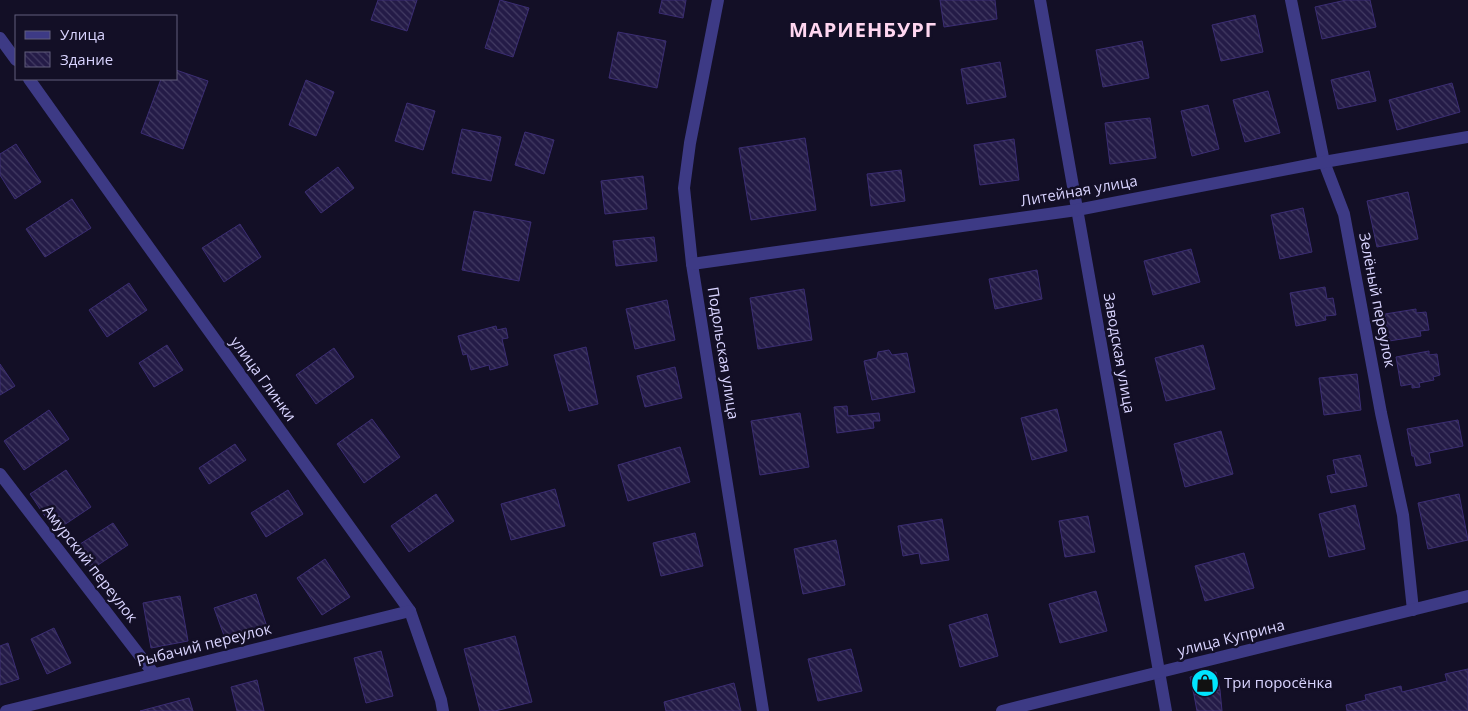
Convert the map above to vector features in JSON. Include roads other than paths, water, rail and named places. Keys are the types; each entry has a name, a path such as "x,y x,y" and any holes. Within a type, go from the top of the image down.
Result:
{"street":[{"name":"Подольская улица","path":"718,0 690,143 684,188 692,264 763,711"},
{"name":"Заводская улица","path":"1040,0 1166,711"},
{"name":"Зелёный переулок","path":"1291,0 1324,162 1344,214 1381,413 1403,515 1413,610"},
{"path":"0,38 15,59"},
{"name":"улица Глинки","path":"30,80 410,610 441,700 443,711"},
{"name":"Литейная улица","path":"692,264 1077,210 1324,162 1468,137"},
{"name":"Амурский переулок","path":"0,474 154,674"},
{"name":"улица Куприна","path":"1002,711 1468,596"},
{"name":"Рыбачий переулок","path":"6,711 410,610"}],"place":[{"name":"Три поросёнка","path":"1205,683"}],"district":[{"name":"МАРИЕНБУРГ","path":"863,30"}]}
